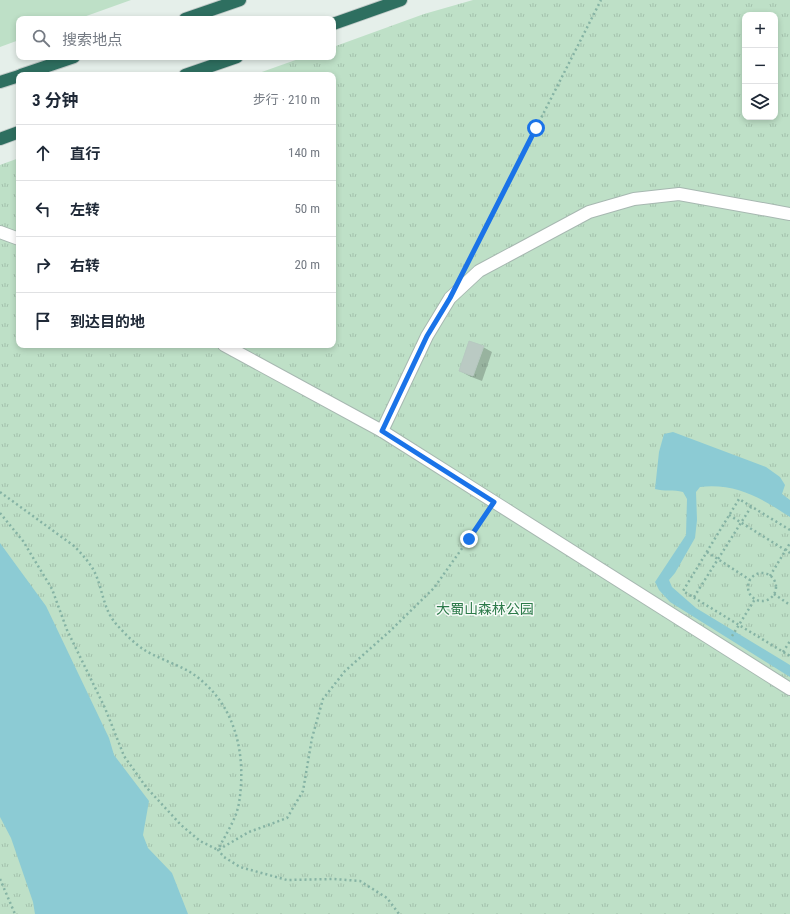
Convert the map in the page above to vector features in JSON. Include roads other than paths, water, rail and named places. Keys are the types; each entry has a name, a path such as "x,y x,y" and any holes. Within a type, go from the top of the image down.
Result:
{"highway":[{"path":"194,16 240,0"},
{"path":"336,23 401,0"},
{"path":"29,72 65,60"},
{"path":"194,72 228,60"},
{"path":"0,82 16,76"},
{"path":"0,139 16,133"}],"lane":[{"path":"382,431 427,336 450,298 478,271 589,212 634,199 679,194 790,214"},
{"path":"0,232 16,238"},
{"path":"230,348 382,431 790,689"}],"water":[{"path":"673,432 766,467 780,477 785,485 782,494 790,500 790,517 748,493 725,487 700,487 696,492 697,520 695,538 675,573 669,580 672,587 696,608 790,665 790,677 670,602 659,590 655,582 686,535 687,499 683,492 655,489 659,452 664,434"},
{"path":"0,543 46,606 109,738 114,755 149,801 143,835 148,848 172,873 188,914 35,914 33,902 11,838 0,817"}],"park label":[{"name":"大蜀山森林公园","path":"485,609"}]}
